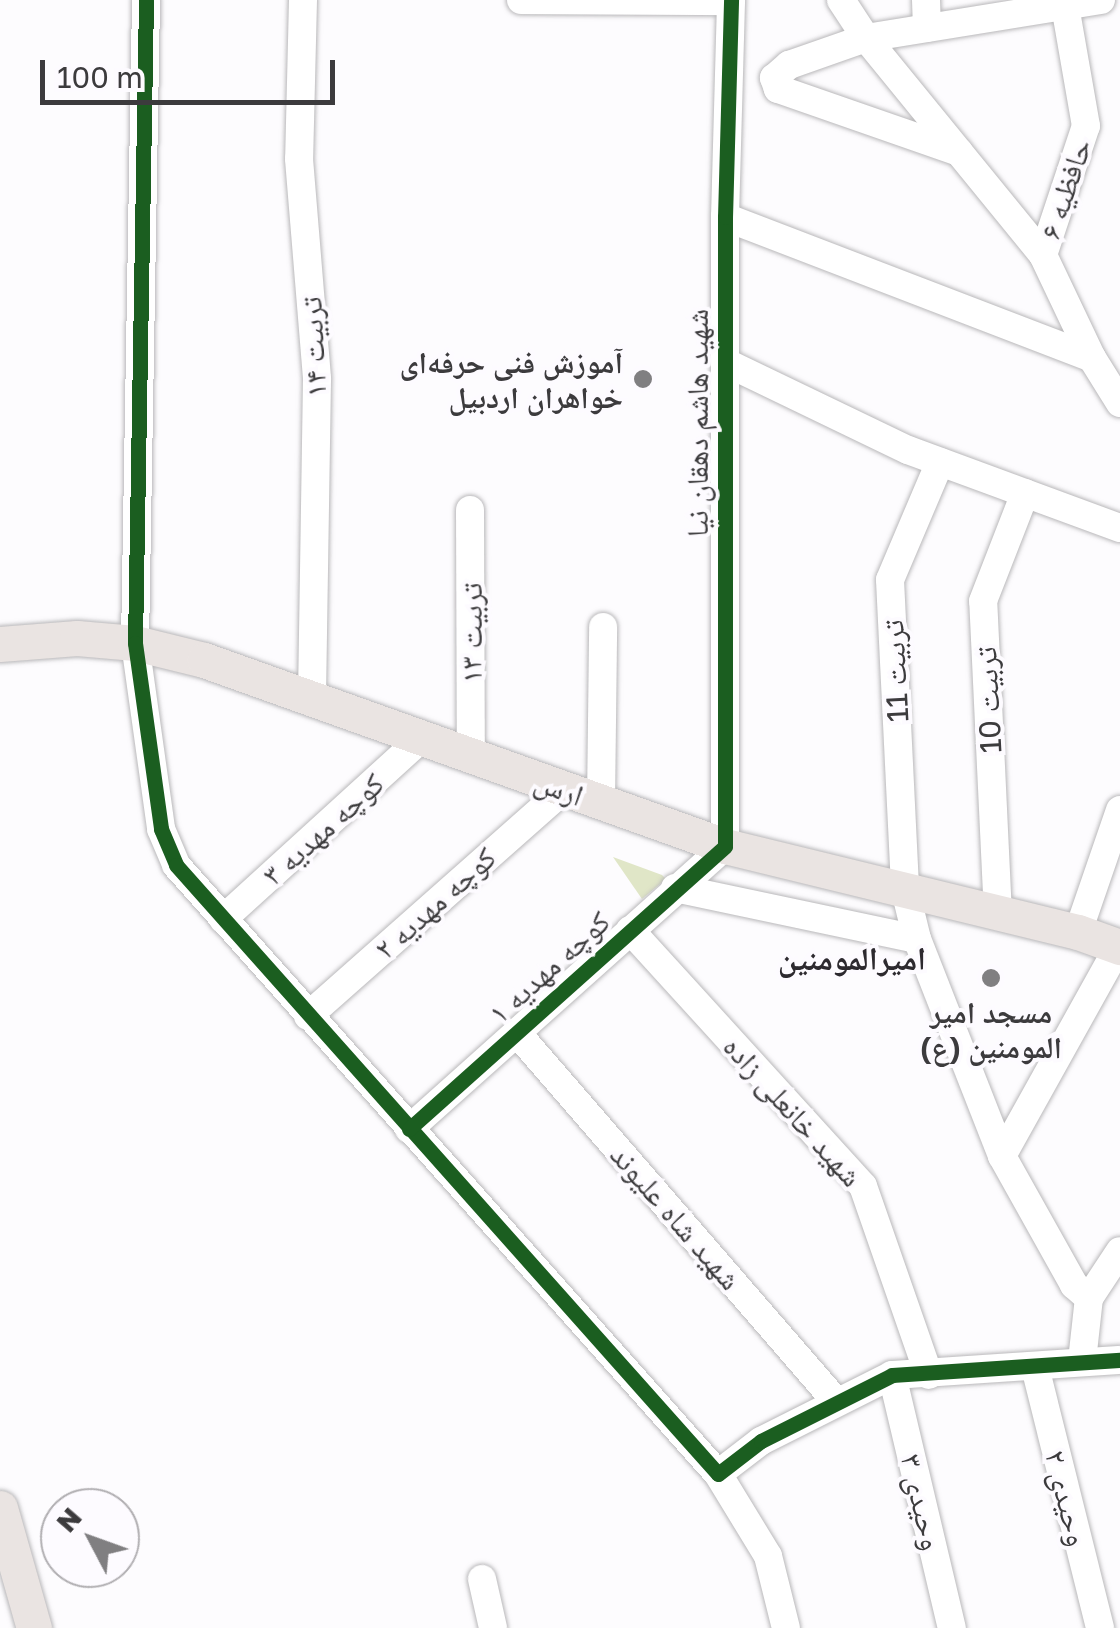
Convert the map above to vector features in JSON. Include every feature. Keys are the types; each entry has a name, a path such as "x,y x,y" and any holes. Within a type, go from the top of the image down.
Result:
{"main road":[{"name":"ارس","path":"0,644 77,638 135,644 312,695 563,790 725,846 1078,932 1120,947"},
{"path":"0,1508 34,1628"}],"street":[{"path":"146,0 135,644 166,848 308,1016 718,1474 768,1556 786,1628"},
{"name":"تربیت ۱۴","path":"304,0 300,159 317,379 312,695"},
{"path":"521,0 731,1"},
{"path":"842,0 866,38 1042,254 1092,358 1120,402"},
{"path":"959,152 778,88 774,78 788,65 927,14 1101,0"},
{"name":"شهید هاشم دهقان نیا","path":"725,846 725,217 731,1"},
{"name":"حافظیه ۶","path":"1042,254 1086,126 1047,5"},
{"path":"725,217 1092,358"},
{"path":"724,362 940,462 1120,528"},
{"name":"تربیت 11","path":"940,462 890,580 905,890 917,939 1002,1156 1074,1285 1088,1298"},
{"name":"تربیت 10","path":"998,914 983,601 1025,493"},
{"name":"تربیت ۱۳","path":"470,510 471,756"},
{"path":"601,803 603,627"},
{"name":"کوچه مهدیه ۳","path":"223,919 422,738"},
{"name":"کوچه مهدیه ۲","path":"308,1016 563,790"},
{"path":"1078,932 1120,810"},
{"name":"کوچه مهدیه ۱","path":"409,1129 725,846"},
{"path":"675,888 917,939"},
{"name":"شهید خانعلی زاده","path":"630,930 862,1186 929,1375"},
{"path":"1002,1156 1120,947"},
{"name":"شهید شاه علیوند","path":"517,1033 836,1400"},
{"path":"1082,1362 1088,1298 1120,1251"},
{"path":"718,1474 760,1441 892,1375 1120,1360"},
{"name":"وحیدی ۲","path":"1035,1368 1100,1628"},
{"name":"وحیدی ۳","path":"892,1375 952,1628"},
{"path":"482,1580 494,1628"}],"green space":[{"path":"613,857 662,875 666,879 642,899"}],"cycle path":[{"path":"146,0 135,643 161,829 176,865 718,1474 761,1441 892,1375 1120,1360"},
{"path":"409,1129 725,846 725,217 731,0"}],"place":[{"name":"آموزش فنی حرفه‌ای خواهران اردبیل","path":"643,379"},
{"name":"مسجد امیر المومنین (ع)","path":"991,978"}],"district":[{"name":"امیرالمومنین","path":"852,958"}]}
